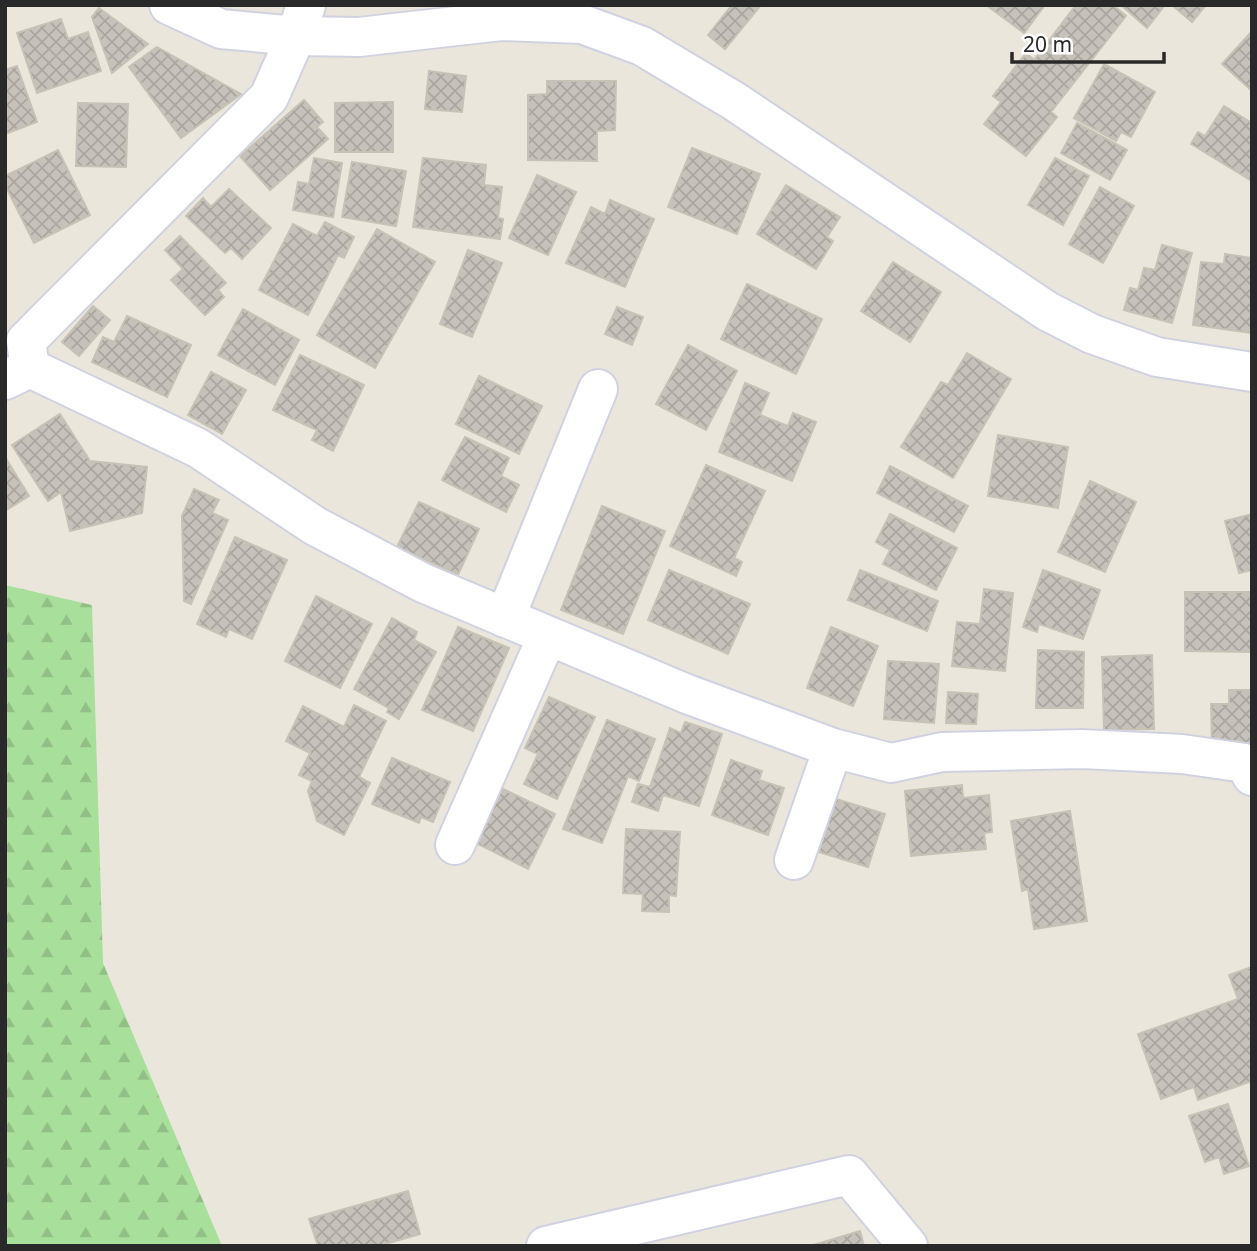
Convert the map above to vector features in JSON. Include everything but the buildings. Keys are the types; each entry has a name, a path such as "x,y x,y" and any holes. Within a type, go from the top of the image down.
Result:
{"street":[{"path":"169,5 221,29 301,21 359,37 586,14 734,101 1047,311 1092,334 1157,357 1252,372"},
{"path":"301,21 269,97 26,341 18,374 198,448 315,526 423,583 687,694 834,748 891,764 942,752 1082,749 1182,754 1250,768"},
{"path":"505,618 598,389"},
{"path":"455,845 547,637"},
{"path":"794,860 834,748"},
{"path":"546,1246 849,1175 908,1246"}],"green space":[{"path":"5,585 92,605 103,963 222,1246 5,1246"}]}
